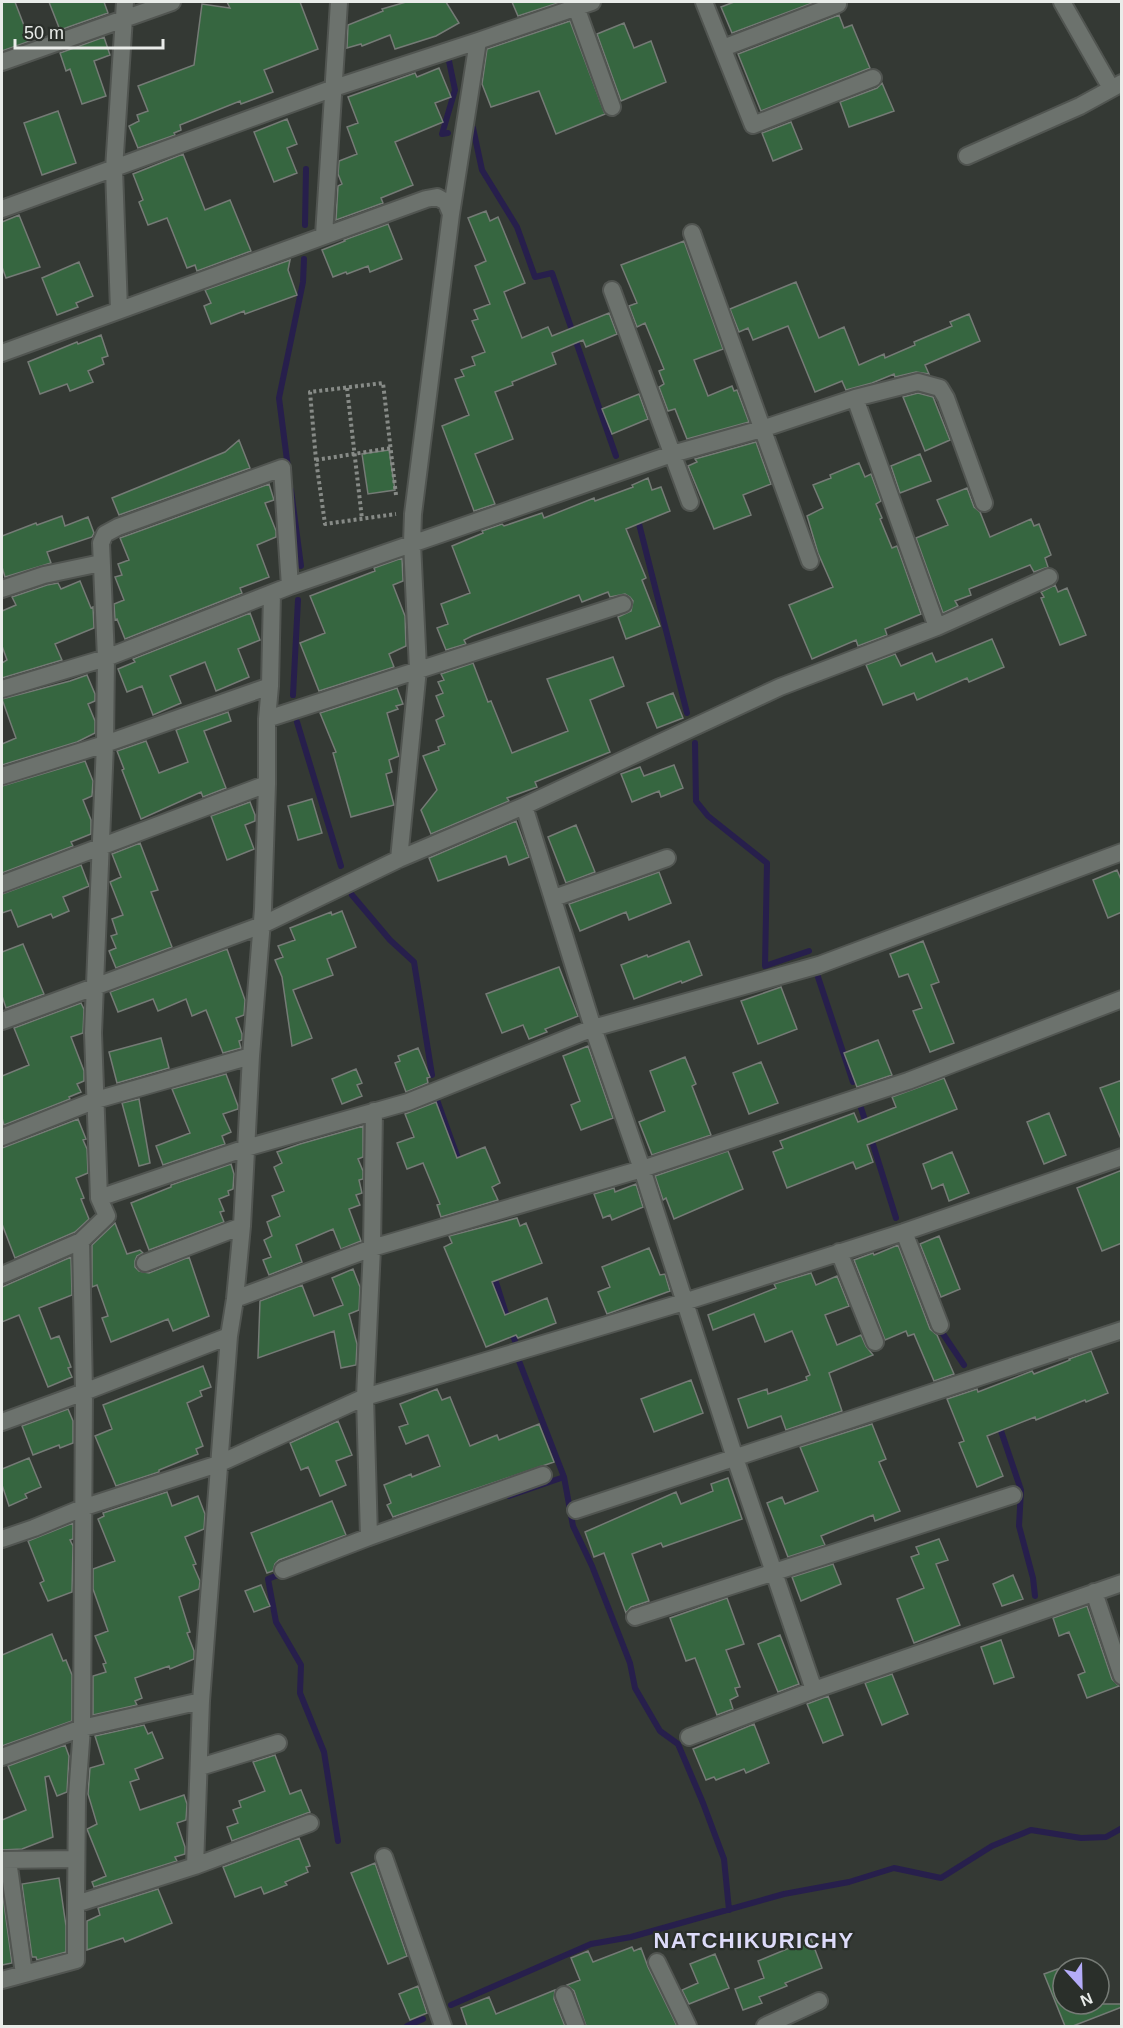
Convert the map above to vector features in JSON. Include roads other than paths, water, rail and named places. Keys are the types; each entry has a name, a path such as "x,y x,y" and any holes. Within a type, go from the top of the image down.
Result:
{"street":[{"path":"2,62 124,10 172,2"},
{"path":"324,235 339,2"},
{"path":"2,209 334,88 592,2"},
{"path":"705,2 753,125 873,78"},
{"path":"966,156 1080,106 1116,85 1062,2"},
{"path":"723,48 838,4"},
{"path":"576,7 612,106"},
{"path":"119,310 114,169 124,10"},
{"path":"399,859 418,669 412,543 413,514 451,214 478,41"},
{"path":"2,353 426,199 438,197 446,202 451,214"},
{"path":"692,233 810,561"},
{"path":"612,290 690,502"},
{"path":"2,688 106,658 290,586 672,454 762,429 855,398 918,382 940,388 946,398 984,503"},
{"path":"855,398 937,627"},
{"path":"2,1275 81,1241 107,1216 99,1198 93,1033 105,744 106,658 101,543 105,534 118,527 282,468 290,586"},
{"path":"2,589 44,575 101,563"},
{"path":"2,1021 261,925 399,859 524,806 780,687 937,627 1049,577"},
{"path":"195,1866 201,1701 229,1336 242,1226 261,925 272,593"},
{"path":"267,719 623,604"},
{"path":"2,776 105,744 270,686"},
{"path":"2,884 267,784"},
{"path":"524,806 593,1028 642,1169 735,1458 814,1690"},
{"path":"99,1198 246,1148 408,1102 593,1028 819,965 1122,852"},
{"path":"554,898 667,858"},
{"path":"235,1299 372,1248 642,1169 908,1081 1122,999"},
{"path":"2,1137 96,1100 251,1056"},
{"path":"369,1537 364,1397 372,1248 374,1111"},
{"path":"2,1539 85,1507 218,1464 364,1397 684,1302 904,1232 1122,1157"},
{"path":"145,1263 242,1226"},
{"path":"904,1232 940,1325"},
{"path":"2,1980 76,1960 77,1796 82,1728 81,1647 85,1507 81,1241"},
{"path":"839,1252 875,1342"},
{"path":"576,1510 1122,1329"},
{"path":"2,1422 229,1336"},
{"path":"283,1570 543,1474"},
{"path":"635,1617 1013,1495"},
{"path":"689,1737 814,1690 1122,1583"},
{"path":"1094,1592 1122,1676"},
{"path":"2,1757 82,1728 201,1701"},
{"path":"200,1767 278,1743"},
{"path":"76,1905 195,1866 310,1822"},
{"path":"384,1857 443,2026"},
{"path":"24,1974 5,1860 76,1859"},
{"path":"657,1962 688,2026"},
{"path":"564,1995 576,2026"},
{"path":"765,2026 819,2001"}],"waterway":[{"path":"448,133 442,134 455,90 449,61"},
{"path":"473,128 482,170 517,227 535,277 552,273 616,456"},
{"path":"305,225 306,169"},
{"path":"288,468 279,398 303,282 304,259"},
{"path":"291,490 301,566"},
{"path":"637,516 687,713"},
{"path":"293,695 298,600"},
{"path":"297,722 341,866"},
{"path":"695,743 696,801 708,816 767,863 765,966 809,951"},
{"path":"352,895 390,940 414,962 432,1075"},
{"path":"817,974 853,1082"},
{"path":"437,1100 460,1164"},
{"path":"861,1108 867,1126"},
{"path":"870,1135 896,1218"},
{"path":"494,1276 508,1320"},
{"path":"939,1328 964,1365"},
{"path":"511,1330 515,1341"},
{"path":"509,1496 564,1477 519,1361"},
{"path":"999,1425 1021,1490 1019,1526 1033,1578 1035,1596"},
{"path":"564,1477 573,1526 592,1566 630,1663 635,1688 660,1731 678,1744 703,1803 724,1859 729,1910"},
{"path":"283,1573 268,1579 276,1622 301,1665 300,1693 324,1752 338,1841"},
{"path":"451,2005 591,1944 631,1937 784,1894 849,1882 894,1868 941,1878 992,1846 1031,1830 1081,1838 1106,1837 1122,1828"},
{"path":"407,2026 423,2019"}],"district":[{"name":"NATCHIKURICHY","path":"754,1940"}]}
